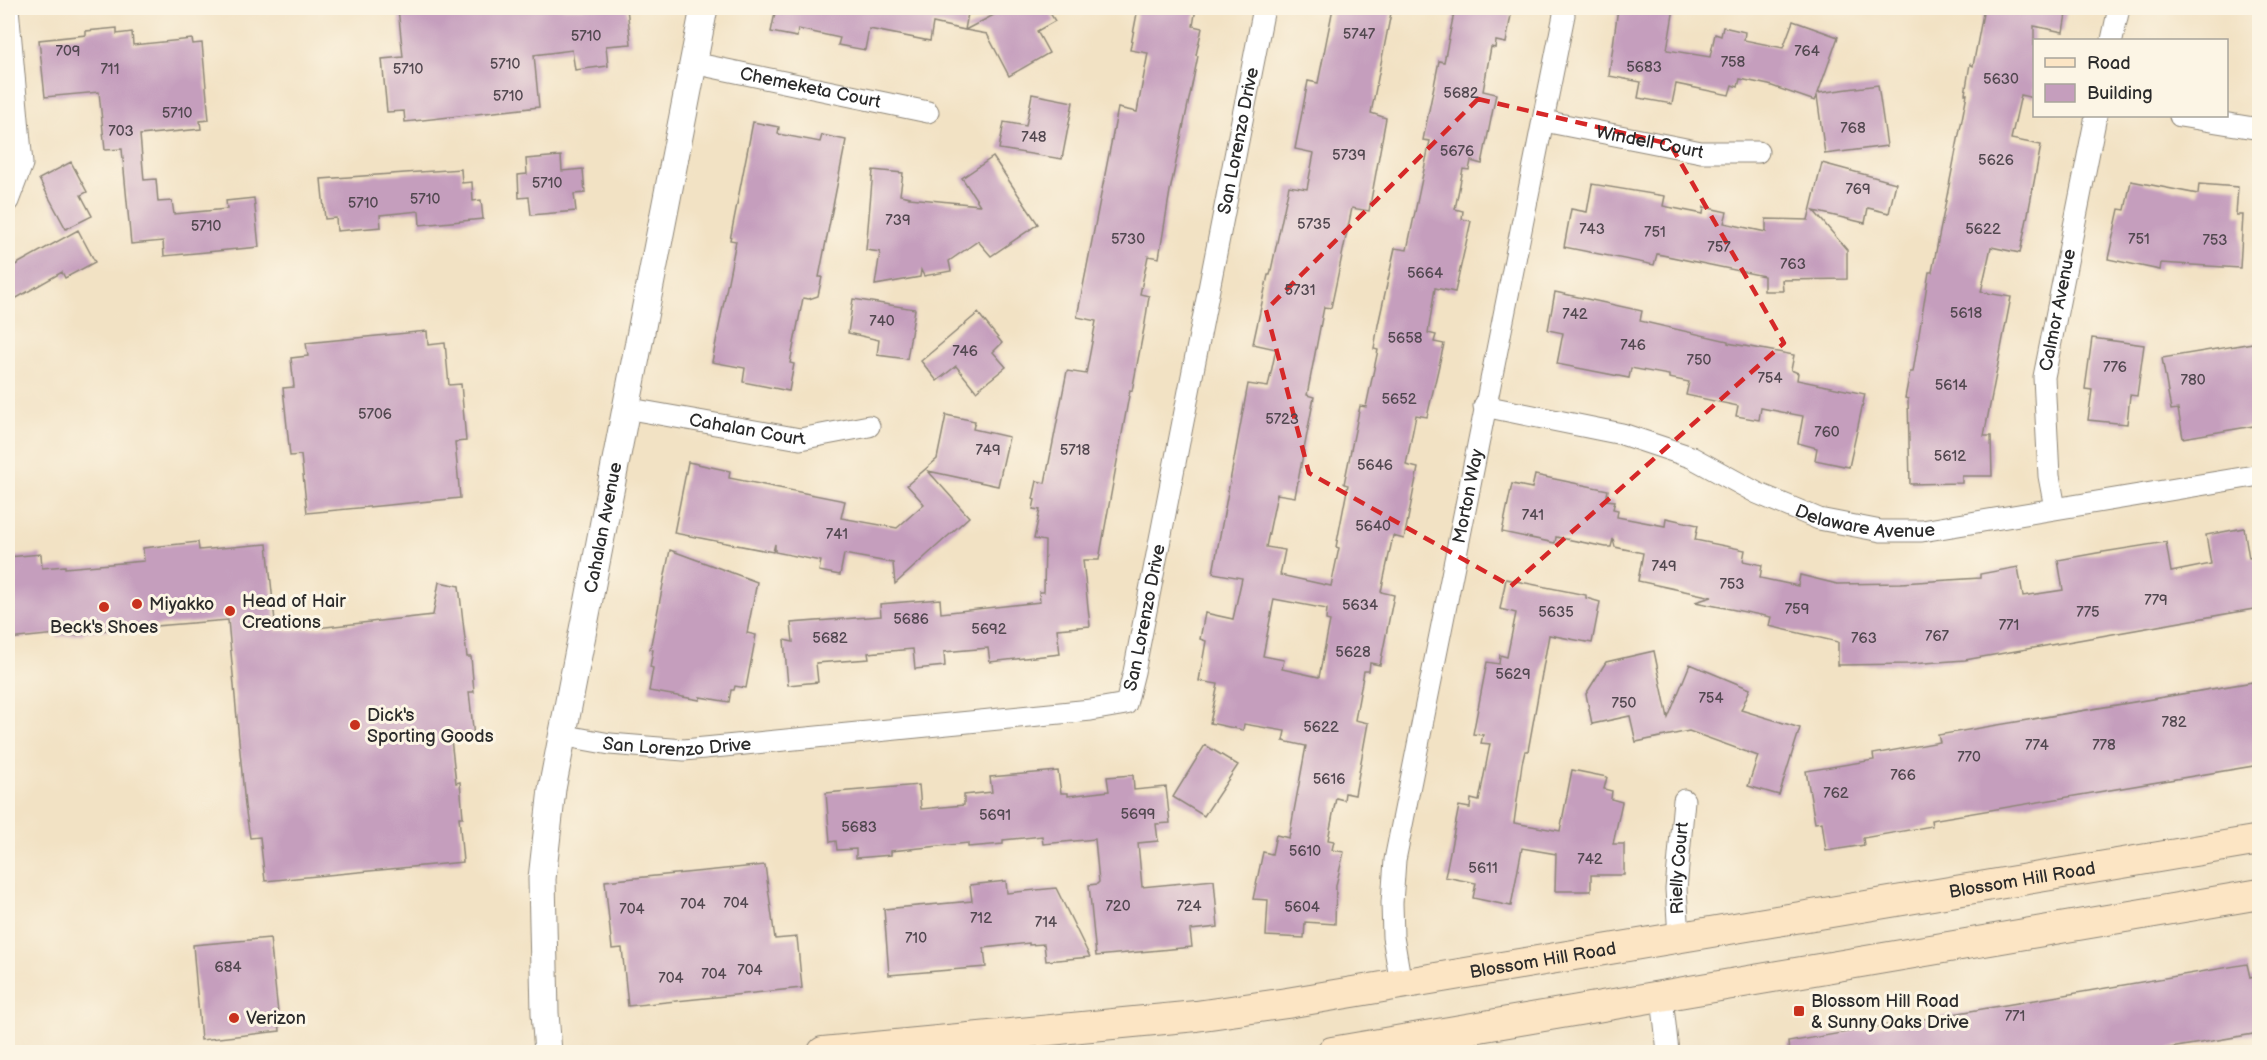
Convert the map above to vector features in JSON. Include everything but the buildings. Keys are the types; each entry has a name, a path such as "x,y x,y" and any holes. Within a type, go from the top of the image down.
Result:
{"main road":[{"name":"Blossom Hill Road","path":"823,1053 1196,1016 1401,984 2259,840"},
{"path":"1332,1053 2259,894"}],"street":[{"path":"8,8 21,164 8,201"},
{"name":"Cahalan Avenue","path":"548,1053 542,879 546,835 561,735 704,8"},
{"name":"San Lorenzo Drive","path":"561,735 610,744 684,750 1080,711 1126,704 1137,660 1264,8"},
{"name":"Morton Way","path":"1401,984 1393,937 1392,903 1395,860 1484,406 1544,121 1564,15 1563,8"},
{"path":"2112,39 2119,8"},
{"name":"Chemeketa Court","path":"693,63 928,112"},
{"name":"Calmor Avenue","path":"2055,508 2049,476 2044,377 2096,117"},
{"path":"2187,117 2259,129"},
{"name":"Windell Court","path":"1544,121 1701,152 1758,152"},
{"name":"Delaware Avenue","path":"1484,406 1622,434 1690,457 1757,493 1819,519 1881,531 1922,531 2259,475"},
{"name":"Cahalan Court","path":"625,408 800,439 869,426"},
{"name":"Rielly Court","path":"1679,937 1676,889 1684,800"},
{"path":"1662,997 1668,1053"}],"highlighted area":[{"path":"1478,99 1670,144 1784,343 1511,586 1309,473 1266,310"}],"place":[{"name":"Miyakko","path":"137,604"},
{"name":"Beck's Shoes","path":"104,607"},
{"name":"Head of Hair Creations","path":"230,611"},
{"name":"Dick's Sporting Goods","path":"355,725"},
{"name":"Blossom Hill Road & Sunny Oaks Drive","path":"1799,1011"},
{"name":"Verizon","path":"234,1018"}]}
